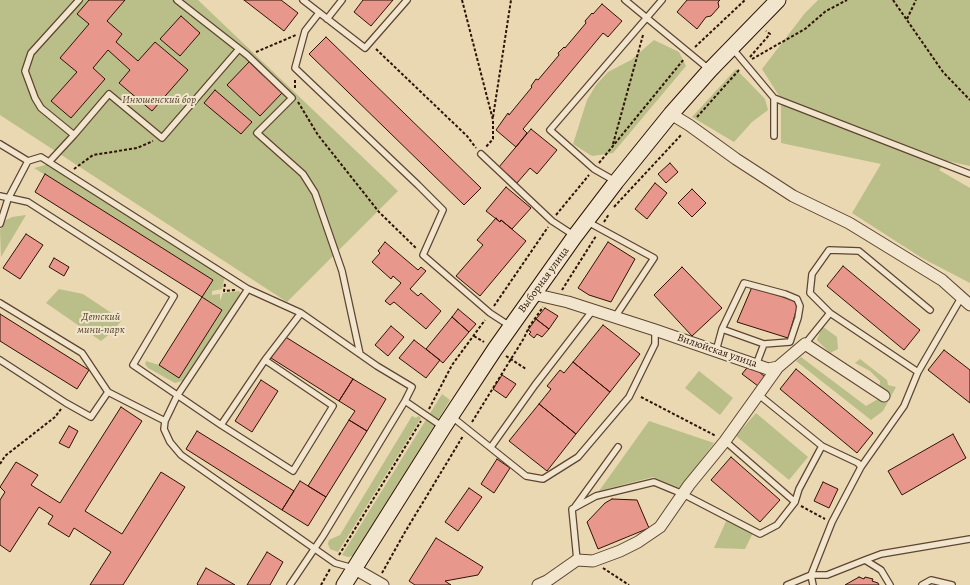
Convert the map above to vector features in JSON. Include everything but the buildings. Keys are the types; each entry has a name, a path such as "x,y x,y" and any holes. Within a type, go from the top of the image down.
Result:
{"main road":[{"name":"Выборная улица","path":"344,585 447,422 510,326 575,236 671,114 710,70 778,0"}],"street":[{"path":"671,114 690,124 736,160 764,176 793,196 849,223 942,280 970,305"},
{"name":"Вилюйская улица","path":"533,294 615,317 768,369 778,367"},
{"path":"538,585 547,581 577,560 593,561 638,542 660,527 683,494 759,395 778,367 805,344 884,396"},
{"path":"355,569 380,583"}],"lane":[{"path":"74,135 41,108 35,98 25,71 31,53 79,0"},
{"path":"177,0 247,55 292,98 257,133 303,174 315,193 342,271 360,354"},
{"path":"303,0 364,48 407,0"},
{"path":"327,19 342,0"},
{"path":"625,0 710,70"},
{"path":"616,182 594,169 550,130 662,0"},
{"path":"319,13 305,31 295,68 443,210 423,255 490,313 510,326"},
{"path":"731,48 774,98 970,174"},
{"path":"49,162 109,94 162,138 239,49"},
{"path":"774,98 774,136"},
{"path":"0,144 28,160 41,157 248,289 301,313 377,366 412,387 405,401 314,549 290,585"},
{"path":"481,154 552,221 575,236"},
{"path":"0,224 8,199 28,160"},
{"path":"0,196 8,199 28,202 174,296 133,365 177,396 292,471 334,406 265,360"},
{"path":"586,222 654,258 615,317"},
{"path":"918,372 830,313 810,293 812,274 829,250 859,251 930,310"},
{"path":"716,351 722,329 744,283 785,294 797,299 800,306 798,318 790,342 764,344 722,329"},
{"path":"248,289 177,396 165,421 164,429 170,442 181,455 335,563 355,569"},
{"path":"813,585 810,575 832,522 861,467 904,406 918,372 961,298"},
{"path":"0,304 82,353 108,392 165,421"},
{"path":"491,446 535,385 593,310"},
{"path":"221,425 265,360 301,313"},
{"path":"805,344 830,313"},
{"path":"405,401 425,415 468,429 491,446 526,476 543,479 578,458 629,397 655,344 655,330"},
{"path":"756,365 764,344"},
{"path":"0,360 66,403 91,417 108,392"},
{"path":"759,395 822,446 858,464 861,467"},
{"path":"724,441 794,502"},
{"path":"572,509 596,496 654,482 683,494 760,534 777,525 794,502 799,488 822,446"},
{"path":"577,560 572,509 618,447"},
{"path":"787,585 810,575 827,575 881,554 970,539"},
{"path":"865,560 881,570 890,585"},
{"path":"922,585 931,580 952,585"}],"path":[{"path":"462,0 493,120"},
{"path":"369,43 467,136 481,154 493,139 493,120 511,0"},
{"path":"552,221 689,52 745,0"},
{"path":"745,64 805,29 826,11 847,0"},
{"path":"893,0 943,72 970,100"},
{"path":"906,19 916,0"},
{"path":"613,145 647,18"},
{"path":"380,583 405,532 524,338 529,327 553,299 612,210 745,64 770,34 764,30"},
{"path":"247,55 305,31"},
{"path":"295,68 296,97 318,135 379,212 423,255"},
{"path":"67,173 93,155 137,148 162,138"},
{"path":"474,336 486,343"},
{"path":"506,356 526,369"},
{"path":"641,397 724,441"},
{"path":"321,585 434,400"},
{"path":"0,464 5,456 55,417 66,403"},
{"path":"794,502 832,522"},
{"path":"593,561 629,585"}],"green space":[{"name":"Инюшенский бор","path":"0,0 198,0 398,191 287,302 0,115"},
{"path":"818,0 970,0 970,166 947,161 939,170 970,188 970,283 922,258 852,213 881,164 781,143 781,99 762,69 805,13"},
{"path":"654,40 679,52 686,66 613,153 592,156 573,144 587,100 596,85 608,72 631,60"},
{"path":"736,69 765,99 768,110 752,122 734,142 692,117"},
{"path":"49,164 225,276 222,289 212,291 212,295 220,294 220,301 223,293 239,291 241,294 182,381 175,383 148,368 145,364 146,361 159,365 179,378 222,310 202,297 213,280 34,168"},
{"path":"26,215 1,257 0,230 6,220 12,217"},
{"name":"Детский мини-парк","path":"59,289 83,294 122,320 112,332 101,341 46,303"},
{"path":"822,326 837,337 838,349 830,353 817,340"},
{"path":"801,357 866,406 883,396 879,393 880,381 870,371 855,363 860,359 887,380 888,385 896,387 883,411 871,420 796,361"},
{"path":"699,371 733,398 720,415 685,388"},
{"path":"442,394 450,400 356,553 353,556 348,557 342,555"},
{"path":"756,413 808,457 789,480 736,436"},
{"path":"412,416 416,418 418,416 421,418 338,552 330,549 328,544 329,540 340,535"},
{"path":"649,421 714,443 680,488 653,477 599,491"},
{"path":"728,517 754,531 745,549 714,548"}]}
